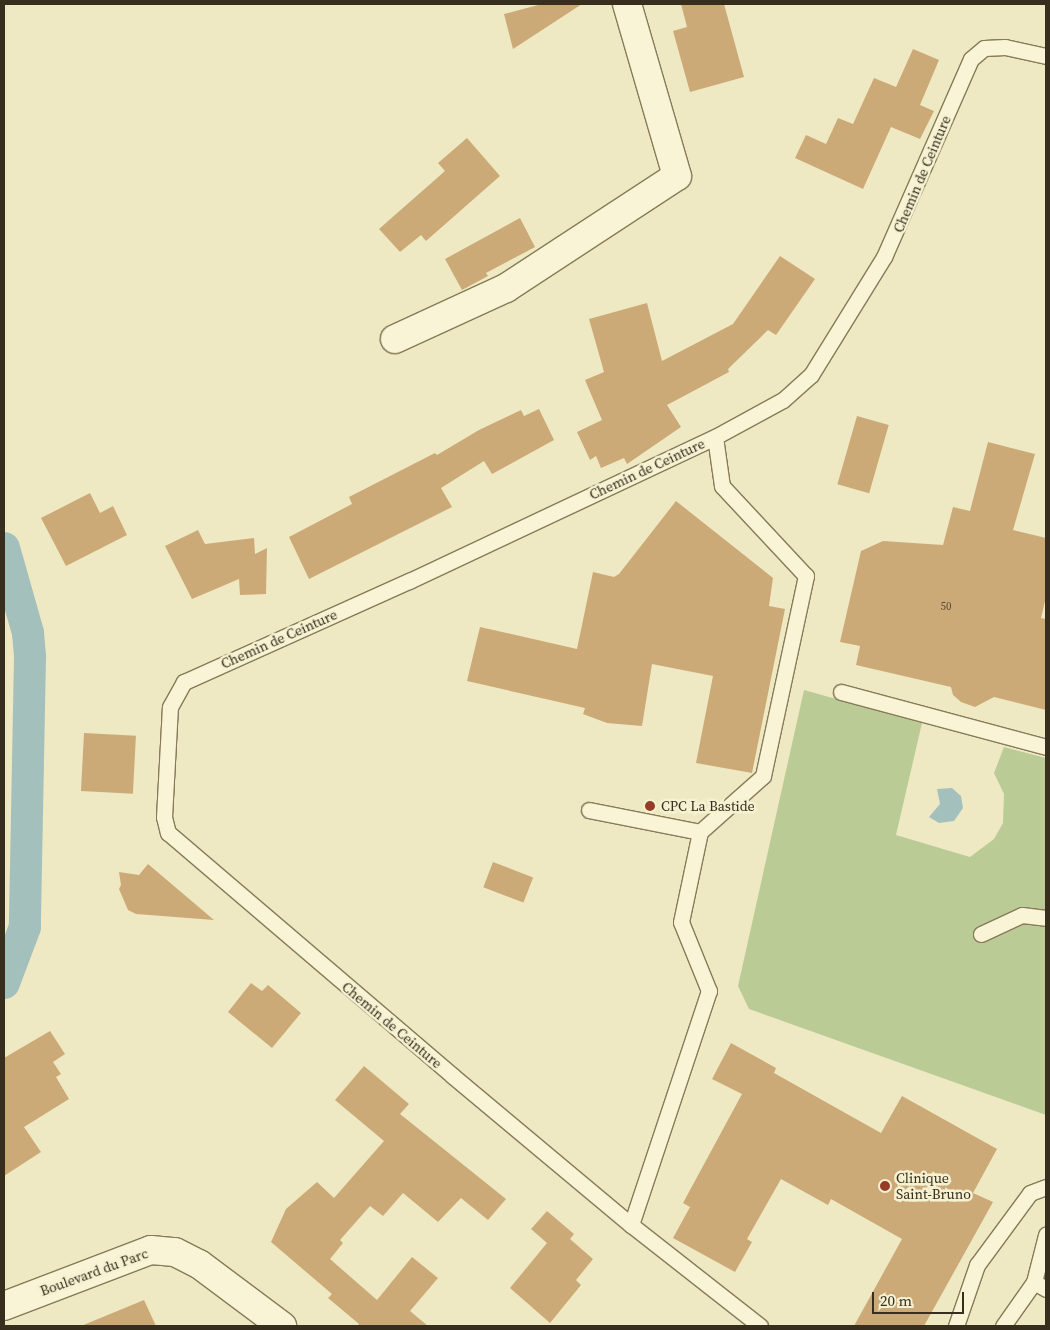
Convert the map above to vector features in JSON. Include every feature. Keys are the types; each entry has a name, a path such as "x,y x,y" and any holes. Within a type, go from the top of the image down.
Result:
{"street":[{"path":"396,339 506,288 677,176 627,4"},
{"name":"Boulevard du Parc","path":"4,1306 151,1250 175,1252 199,1264 282,1326"}],"lane":[{"name":"Chemin de Ceinture","path":"760,1326 631,1225 168,833 164,817 170,706 184,682 409,581 715,437 783,400 811,375 895,237 971,59 984,48 1005,47 1046,56"},
{"path":"631,1225 709,991 681,922 700,832 762,776 806,576 722,486 715,437"},
{"path":"841,692 1046,747"},
{"path":"589,810 700,832"},
{"path":"981,934 1022,915 1046,918"},
{"path":"956,1326 978,1264 1030,1193 1046,1187"},
{"path":"1003,1326 1040,1285 1046,1235"}],"green space":[{"path":"804,690 922,723 896,835 970,857 994,839 1003,823 1004,794 994,773 1004,747 1046,758 1046,1115 749,1009 738,986"}],"water":[{"path":"952,788 961,796 963,808 954,821 939,823 929,817 940,804 937,789"}],"building":[{"path":"542,4 582,4 513,49 504,14"},
{"path":"681,4 724,4 744,77 690,92 673,31 687,27"},
{"path":"913,49 939,60 920,105 934,111 920,139 891,127 863,189 795,158 806,135 826,144 838,118 853,124 874,78 896,87"},
{"path":"467,138 500,176 426,241 421,235 400,252 379,229 445,171 438,163"},
{"path":"520,218 535,247 486,273 488,276 462,290 445,259"},
{"path":"780,256 815,279 776,335 768,330 728,369 729,372 667,405 681,427 627,464 624,458 601,468 596,456 590,460 577,432 602,420 585,380 604,372 589,319 647,303 662,361 733,324"},
{"path":"539,409 554,440 492,474 484,461 441,488 452,507 309,579 289,537 352,504 349,497 435,453 437,455 479,430 521,410 524,416"},
{"path":"857,416 889,425 869,493 837,484"},
{"path":"988,442 1035,454 1013,530 1046,538 1046,597 1041,618 1046,619 1046,710 994,697 975,707 961,702 953,695 951,687 856,665 860,646 840,642 861,551 883,541 943,545 953,507 970,511"},
{"path":"90,493 100,513 113,506 127,535 66,566 41,518"},
{"path":"676,501 773,578 769,606 785,609 752,773 696,763 713,676 652,664 642,726 607,723 583,714 585,708 467,681 480,627 577,649 593,572 614,577 619,574"},
{"path":"198,530 205,544 254,538 255,554 267,548 266,594 240,595 239,579 192,599 165,546"},
{"path":"84,733 136,736 133,794 81,791"},
{"path":"493,862 533,877 523,903 483,887"},
{"path":"148,864 214,920 136,914 128,910 119,889 121,885 119,872 139,875"},
{"path":"251,983 262,991 268,985 301,1013 272,1048 228,1012"},
{"path":"50,1031 65,1054 53,1062 61,1074 56,1077 69,1099 24,1127 41,1152 4,1176 4,1058"},
{"name":"Clinique Saint-Bruno","path":"731,1043 776,1068 774,1073 881,1133 902,1096 997,1149 973,1193 993,1202 924,1326 854,1326 902,1239 831,1199 828,1205 781,1179 747,1239 752,1242 735,1272 673,1238 690,1207 683,1203 742,1094 712,1079"},
{"path":"364,1066 409,1104 400,1114 506,1199 488,1220 461,1198 438,1222 403,1193 383,1216 370,1206 340,1240 343,1243 330,1259 377,1300 412,1257 438,1278 410,1311 428,1326 357,1326 359,1324 328,1298 332,1294 271,1242 286,1209 317,1182 334,1198 384,1141 335,1100"},
{"path":"547,1211 574,1234 570,1239 593,1259 576,1280 581,1285 550,1323 510,1288 547,1243 531,1229"},
{"path":"144,1300 156,1326 81,1326"}],"waterway":[{"path":"4,548 28,633 30,657 25,927 4,983"}],"place":[{"name":"CPC La Bastide","path":"650,806"},
{"name":"Clinique Saint-Bruno","path":"885,1186"}]}
